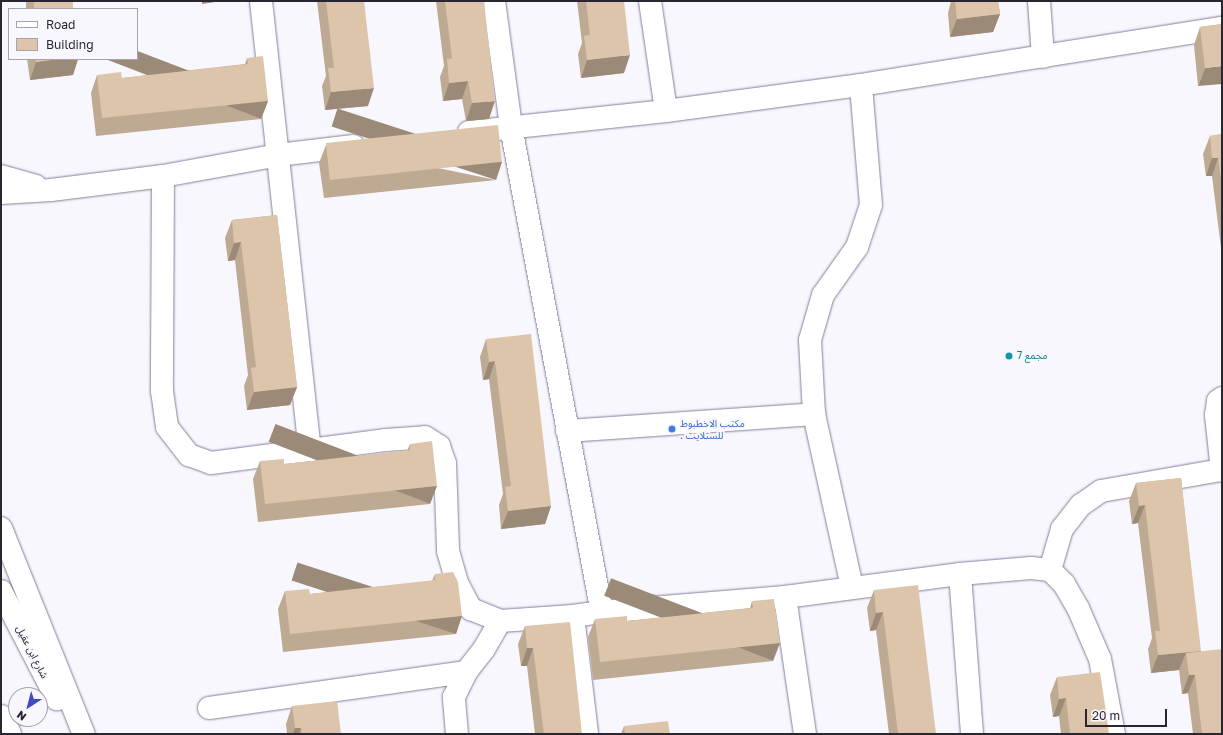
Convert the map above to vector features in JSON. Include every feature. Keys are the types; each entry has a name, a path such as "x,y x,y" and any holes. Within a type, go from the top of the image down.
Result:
{"street":[{"path":"261,1 310,451"},
{"path":"494,1 511,127 602,612"},
{"path":"650,1 666,111"},
{"path":"1038,1 1043,57"},
{"path":"449,134 666,111 861,85 1222,28"},
{"path":"852,588 814,414 810,340 823,295 857,247 871,205 861,85"},
{"path":"1,193 51,190 163,176 278,155 371,144"},
{"path":"1,176 51,190"},
{"path":"163,176 162,391 167,427 189,455 211,463 386,440 425,437 439,446 445,463 448,551 457,583 471,609 500,621 785,597 960,574 1031,568 1050,570 1064,584 1078,608 1100,659 1114,734"},
{"path":"1050,570 1062,529 1081,505 1101,491 1222,471 1216,415 1218,401 1222,398"},
{"path":"567,431 814,414"},
{"path":"1,528 84,734"},
{"path":"960,574 972,734"},
{"name":"شارع ابن عقيل","path":"1,591 74,734"},
{"path":"785,597 805,734"},
{"path":"572,616 587,734"},
{"path":"457,734 454,697 466,672 484,649 500,621"},
{"path":"209,708 466,672"},
{"path":"1,716 10,734"}],"building":[{"path":"34,1 73,1 73,8 34,8"},
{"path":"326,1 364,1 374,88 331,92 328,68 334,68"},
{"path":"445,1 484,1 495,101 472,103 468,81 449,83 447,59 452,58"},
{"path":"586,1 624,1 630,55 587,60 584,36 590,35"},
{"path":"955,1 998,1 1000,14 957,19"},
{"path":"1222,24 1222,66 1205,68 1200,27"},
{"path":"263,56 268,101 102,118 97,75 121,72 122,78 248,64 247,58"},
{"path":"36,60 51,60 36,62"},
{"path":"498,125 502,162 330,180 326,143"},
{"path":"1222,134 1222,186 1218,158 1212,158 1210,136"},
{"path":"277,215 297,387 254,392 251,368 256,367 241,242 234,243 232,220"},
{"path":"531,334 551,506 508,511 505,487 511,486 495,361 489,362 486,339"},
{"path":"432,441 437,486 265,504 260,461 284,459 284,464 410,450 410,444"},
{"path":"1181,478 1201,651 1158,655 1155,631 1160,631 1145,505 1139,506 1136,483"},
{"path":"453,572 458,582 462,616 290,634 285,591 309,589 310,594 435,580 435,574"},
{"path":"918,585 936,734 898,734 883,612 876,613 874,590"},
{"path":"774,599 780,643 600,662 595,619 627,616 627,621 753,608 752,601"},
{"path":"570,622 582,734 544,734 533,648 527,648 525,626"},
{"path":"1222,649 1222,734 1202,734 1195,675 1189,675 1186,653"},
{"path":"1100,672 1109,734 1070,734 1066,698 1059,699 1057,677"},
{"path":"337,701 341,734 302,734 301,728 295,728 292,706"},
{"path":"668,721 670,734 625,734 624,726"}],"place":[{"name":"مجمع 7","path":"1009,356"},
{"name":"مكتب الاخطبوط . للستلايت","path":"672,429"}]}
